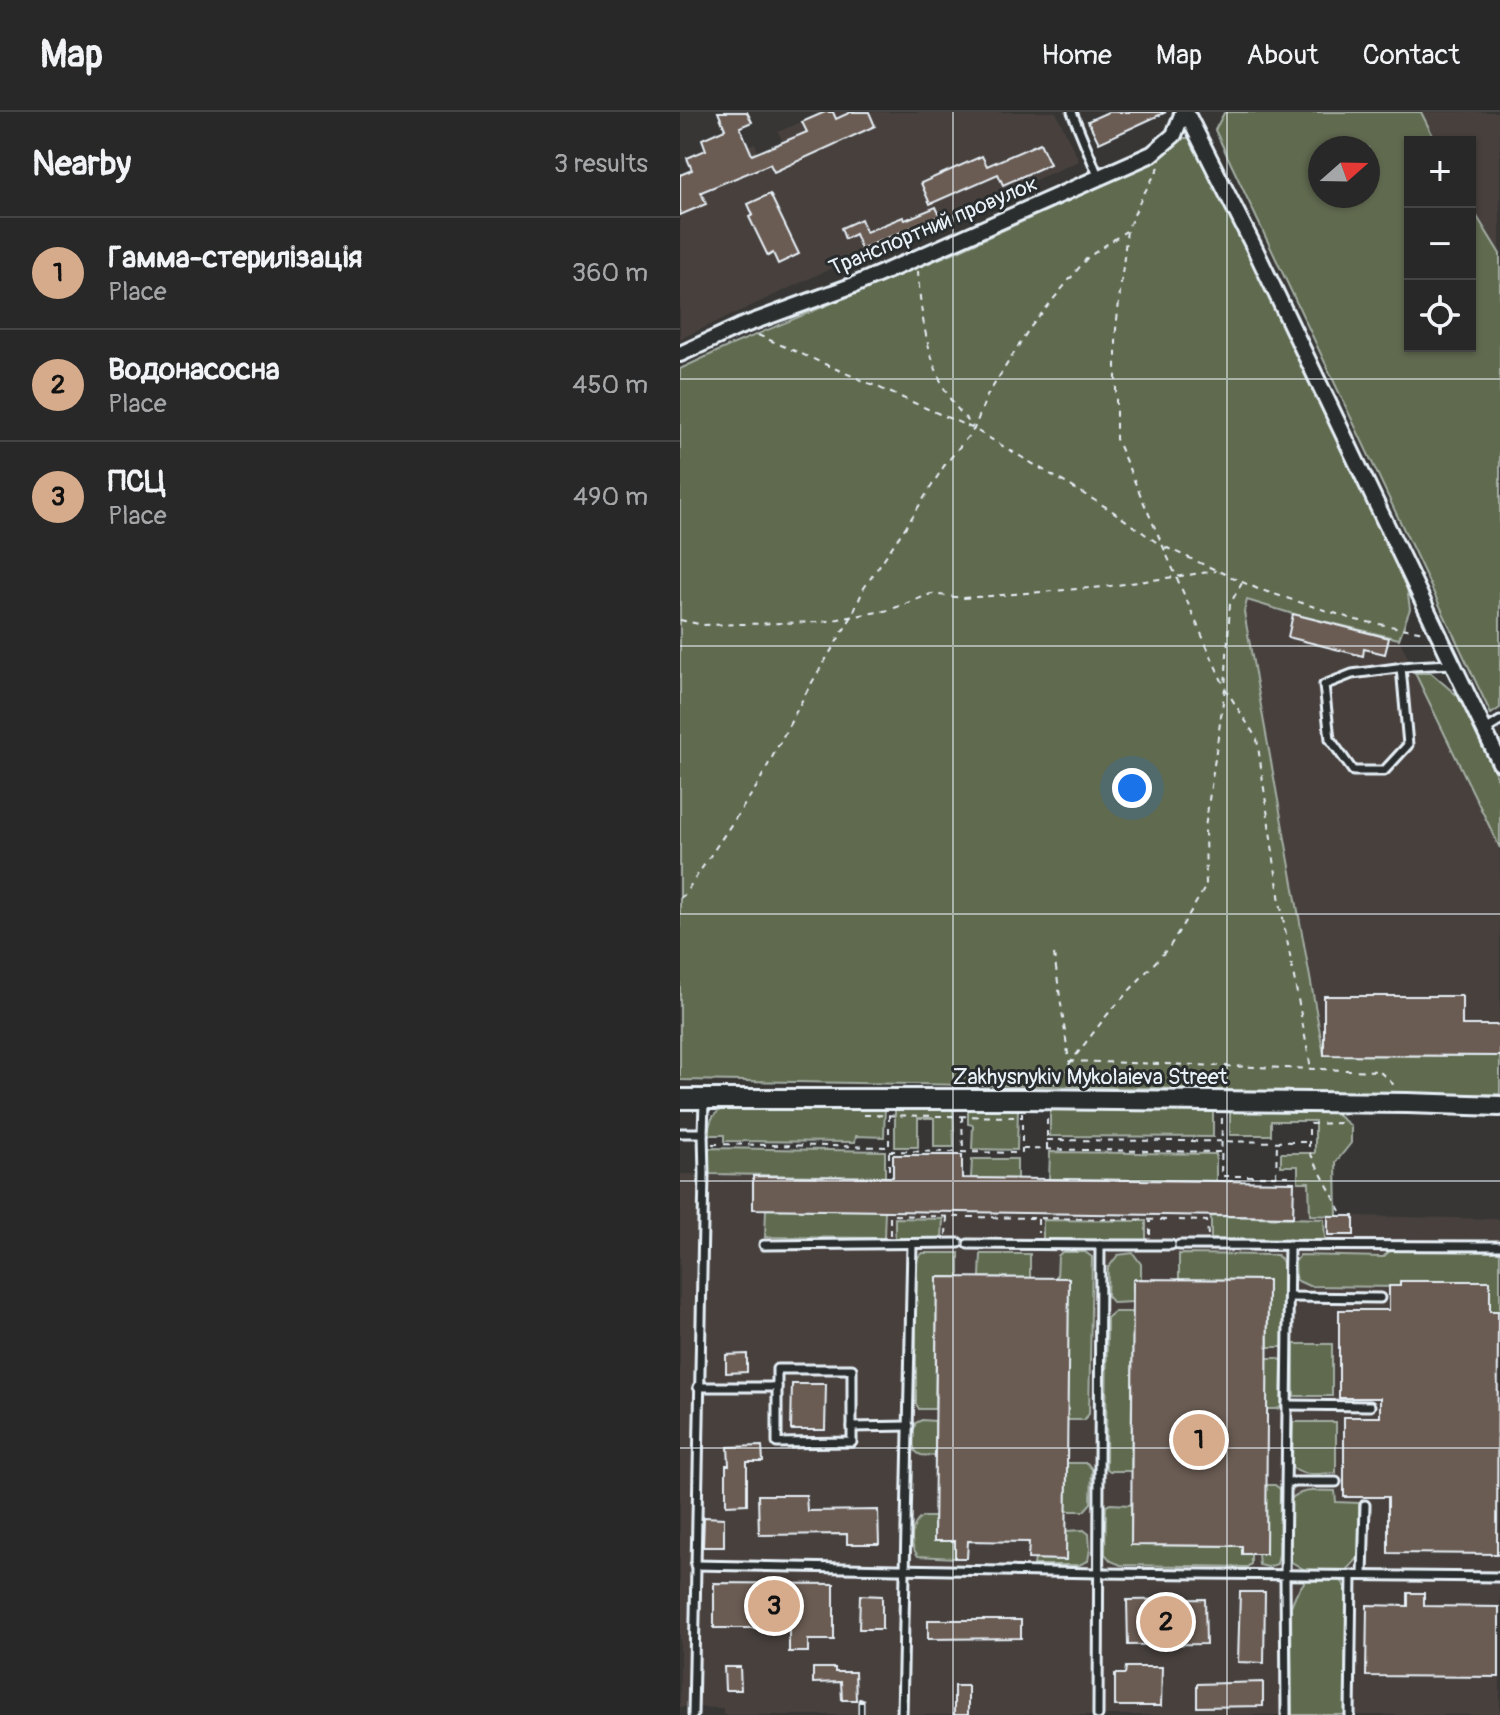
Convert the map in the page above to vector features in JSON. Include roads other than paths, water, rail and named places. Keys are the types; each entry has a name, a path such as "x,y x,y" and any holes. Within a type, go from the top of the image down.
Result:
{"street":[{"name":"Транспортний провулок","path":"680,354 739,327 854,285 1152,154 1174,135 1184,112"},
{"path":"1184,112 1254,247 1500,763"},
{"name":"Zakhysnykiv Mykolaieva Street","path":"680,1099 1022,1099 1500,1106"}],"lane":[{"path":"1072,112 1099,178"},
{"path":"1401,667 1408,745 1384,771 1353,771 1330,739 1324,685 1352,674 1401,667 1452,664"},
{"path":"1484,731 1500,721"},
{"path":"693,1715 704,1099"},
{"path":"680,1133 703,1133"},
{"path":"902,1715 912,1244"},
{"path":"764,1245 1500,1246"},
{"path":"1098,1715 1100,1245"},
{"path":"1286,1715 1289,1245"},
{"path":"1289,1297 1380,1298"},
{"path":"777,1369 852,1369 852,1442 777,1443 777,1387 777,1369"},
{"path":"698,1387 777,1387"},
{"path":"1287,1405 1370,1406"},
{"path":"852,1427 909,1426"},
{"path":"1287,1482 1336,1482"},
{"path":"1363,1575 1365,1505"},
{"path":"695,1565 1500,1577"},
{"path":"1350,1715 1352,1575"}],"railway":[{"path":"861,1701 861,1715"}],"place":[{"name":"Гамма-стерилізація","path":"1199,1440"},
{"name":"ПСЦ","path":"774,1606"},
{"name":"Водонасосна","path":"1166,1622"}]}
